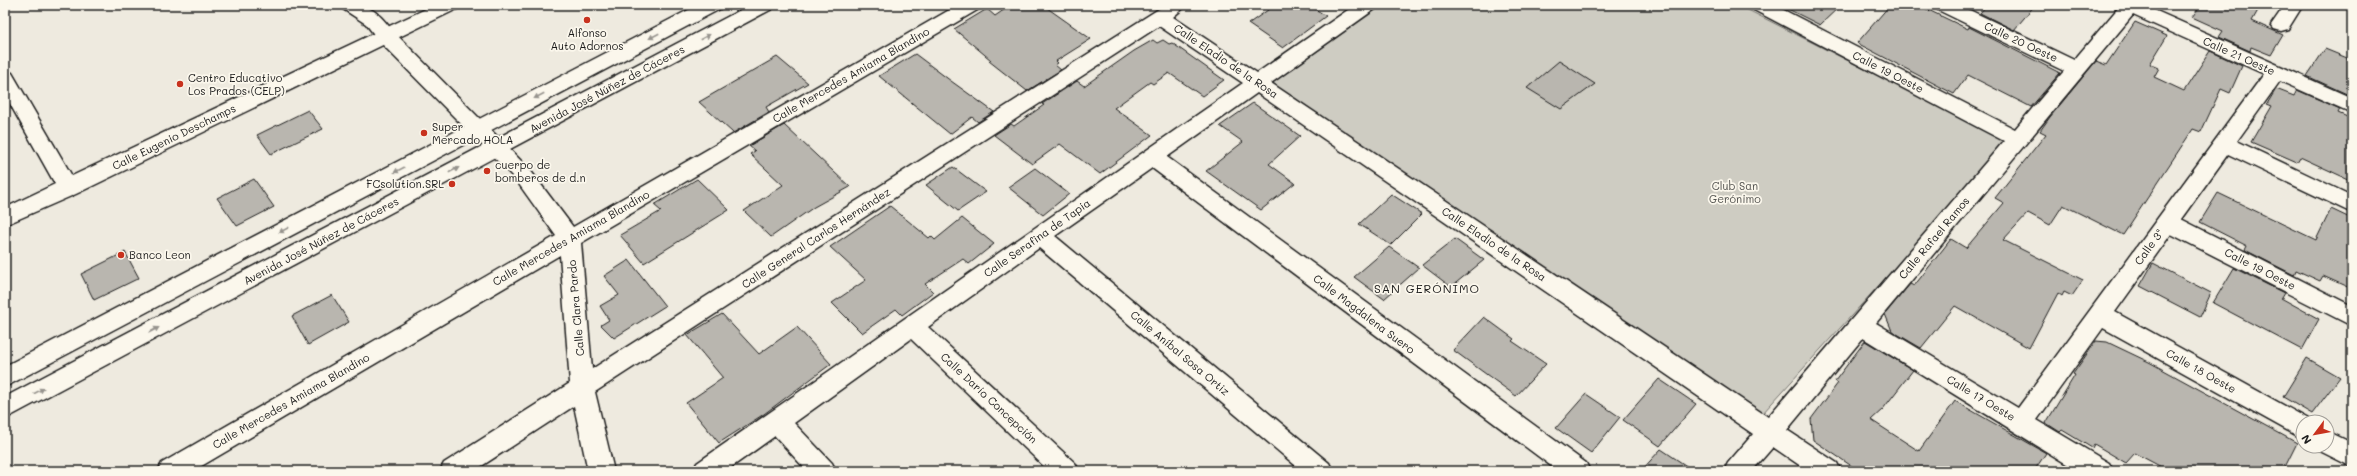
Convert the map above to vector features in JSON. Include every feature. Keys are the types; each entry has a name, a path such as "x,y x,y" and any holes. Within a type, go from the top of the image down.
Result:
{"street":[{"path":"350,5 373,20 386,36 524,175 570,239"},
{"name":"Calle Eugenio Deschamps","path":"5,217 450,5"},
{"path":"5,377 714,5"},
{"name":"Avenida José Núñez de Cáceres","path":"5,409 764,5"},
{"name":"Calle Mercedes Amiama Blandino","path":"171,471 972,5"},
{"name":"Calle General Carlos Hernández","path":"453,471 1178,5"},
{"name":"Calle Serafina de Tapia","path":"706,471 1368,5"},
{"name":"Calle 19 Oeste","path":"1759,5 2018,139"},
{"name":"Calle 20 Oeste","path":"1943,5 2077,68"},
{"name":"Calle Rafael Ramos","path":"1737,471 2018,139 2129,5"},
{"name":"Calle 21 Oeste","path":"2129,5 2352,106"},
{"path":"2281,25 2294,5"},
{"name":"Calle Eladio de la Rosa","path":"1160,17 1258,82 1828,471"},
{"name":"Calle 3ª","path":"2022,423 2276,72"},
{"path":"6,80 68,188"},
{"path":"2224,144 2352,205"},
{"name":"Calle Magdalena Suero","path":"1152,157 1577,471"},
{"name":"Calle 19 Oeste","path":"2167,222 2352,317"},
{"name":"Calle Aníbal Sosa Ortiz","path":"1040,236 1320,471"},
{"name":"Calle Clara Pardo","path":"570,239 582,388 601,471"},
{"name":"Calle 18 Oeste","path":"2100,315 2295,424"},
{"name":"Calle 17 Oeste","path":"1861,325 2100,471"},
{"name":"Calle Darío Concepción","path":"912,326 1066,471"},
{"path":"777,421 823,471"},
{"path":"2335,446 2352,456"}],"green space":[{"name":"Club San Gerónimo","path":"1383,5 1738,5 2009,142 1762,414 1271,84"}],"building":[{"path":"1011,5 1043,5 1091,39 1056,61 1058,63 1055,65 1061,70 1027,91 989,61 991,60 954,29 987,9 995,16"},
{"path":"1275,5 1309,5 1326,16 1283,48 1248,24"},
{"path":"1780,5 1841,5 1820,25"},
{"path":"1890,5 1918,5 1968,29 1969,27 2060,73 2031,107 1968,75 1954,94 1857,43"},
{"path":"1987,5 2035,5 2014,30 1980,13"},
{"path":"2201,5 2261,5 2252,21 2283,35 2271,55 2251,47 2250,51 2219,37 2223,31 2192,17"},
{"path":"2135,22 2167,36 2150,64 2159,68 2154,77 2184,91 2210,51 2242,66 2230,93 2221,89 2201,132 2193,129 2123,235 2063,205 2050,225 2028,213 2003,240 2083,280 2072,296 2064,292 2062,296 2058,293 2029,348 1955,306 1921,348 1892,331 1885,314 1910,284 1914,286 1951,239 1966,248 2004,203 1995,198 2046,134 2040,131 2050,117 2096,61 2106,65"},
{"path":"1153,40 1157,43 1163,40 1169,44 1172,43 1224,80 1202,96 1169,73 1153,84 1150,82 1114,108 1152,135 1100,174 1060,144 1032,164 994,135 1011,124 1014,126 1044,105 1042,104 1077,81 1084,86 1134,51"},
{"path":"2325,49 2352,60 2352,91 2349,95 2307,76"},
{"path":"915,54 994,112 978,122 972,117 950,134 879,76"},
{"path":"777,57 808,83 766,107 769,112 733,133 699,102"},
{"path":"1559,61 1595,84 1561,109 1527,88"},
{"path":"2276,89 2294,96 2297,90 2340,109 2338,113 2352,119 2352,181 2300,157 2297,162 2251,142 2272,106 2267,104"},
{"path":"1253,103 1300,136 1269,164 1295,183 1261,210 1206,171 1243,142 1220,126"},
{"path":"308,110 323,129 271,154 257,135"},
{"path":"784,125 850,187 814,207 771,237 744,211 783,185 750,154 755,151 749,146"},
{"path":"953,167 986,192 958,211 926,185"},
{"path":"1035,168 1069,194 1043,215 1008,187"},
{"path":"254,179 274,207 237,226 217,198"},
{"path":"697,179 729,210 644,263 620,235 661,211 654,205"},
{"path":"2218,193 2316,240 2331,209 2352,219 2352,289 2323,276 2320,281 2296,270 2294,275 2245,250 2247,246 2200,222"},
{"path":"1391,194 1422,214 1391,245 1359,224"},
{"path":"890,206 929,238 931,236 935,240 962,218 994,244 969,264 963,259 925,284 933,292 902,315 896,309 862,333 832,303 866,280 830,247"},
{"path":"1455,239 1484,260 1451,287 1422,265"},
{"path":"1389,247 1419,268 1384,299 1354,277"},
{"path":"125,252 139,278 94,300 81,274"},
{"path":"629,260 665,306 614,338 601,325 609,320 600,306 619,295 604,276"},
{"path":"2153,263 2211,293 2200,317 2140,286"},
{"path":"2234,268 2284,293 2281,298 2319,319 2302,350 2213,303"},
{"path":"332,295 349,322 308,345 292,316"},
{"path":"722,314 759,354 797,327 831,364 764,414 719,443 686,403 723,378 687,335"},
{"path":"1484,317 1514,339 1512,341 1546,364 1516,396 1453,350"},
{"path":"1865,341 1913,370 1883,409 1871,420 1919,451 1955,401 2046,453 2034,471 1859,471 1813,440 1811,419 1838,383 1835,381"},
{"path":"2096,341 2107,342 2149,362 2295,442 2295,447 2283,471 2169,471 2135,453 2126,463 2094,444 2092,448 2062,430 2060,432 2046,423 2075,375 2073,374"},
{"path":"2307,358 2340,377 2312,414 2283,397"},
{"path":"1659,379 1696,404 1660,446 1623,420"},
{"path":"1586,394 1620,417 1591,453 1556,428"},
{"path":"1661,449 1694,471 1641,471"}],"place":[{"name":"Alfonso Auto Adornos","path":"587,20"},
{"name":"Centro Educativo Los Prados (CELP)","path":"180,84"},
{"name":"Super Mercado HOLA","path":"424,133"},
{"name":"cuerpo de bomberos de d.n","path":"487,171"},
{"name":"FCsolution.SRL","path":"452,184"},
{"name":"Banco Leon","path":"121,255"}],"district":[{"name":"SAN GERÓNIMO","path":"1427,289"}]}
